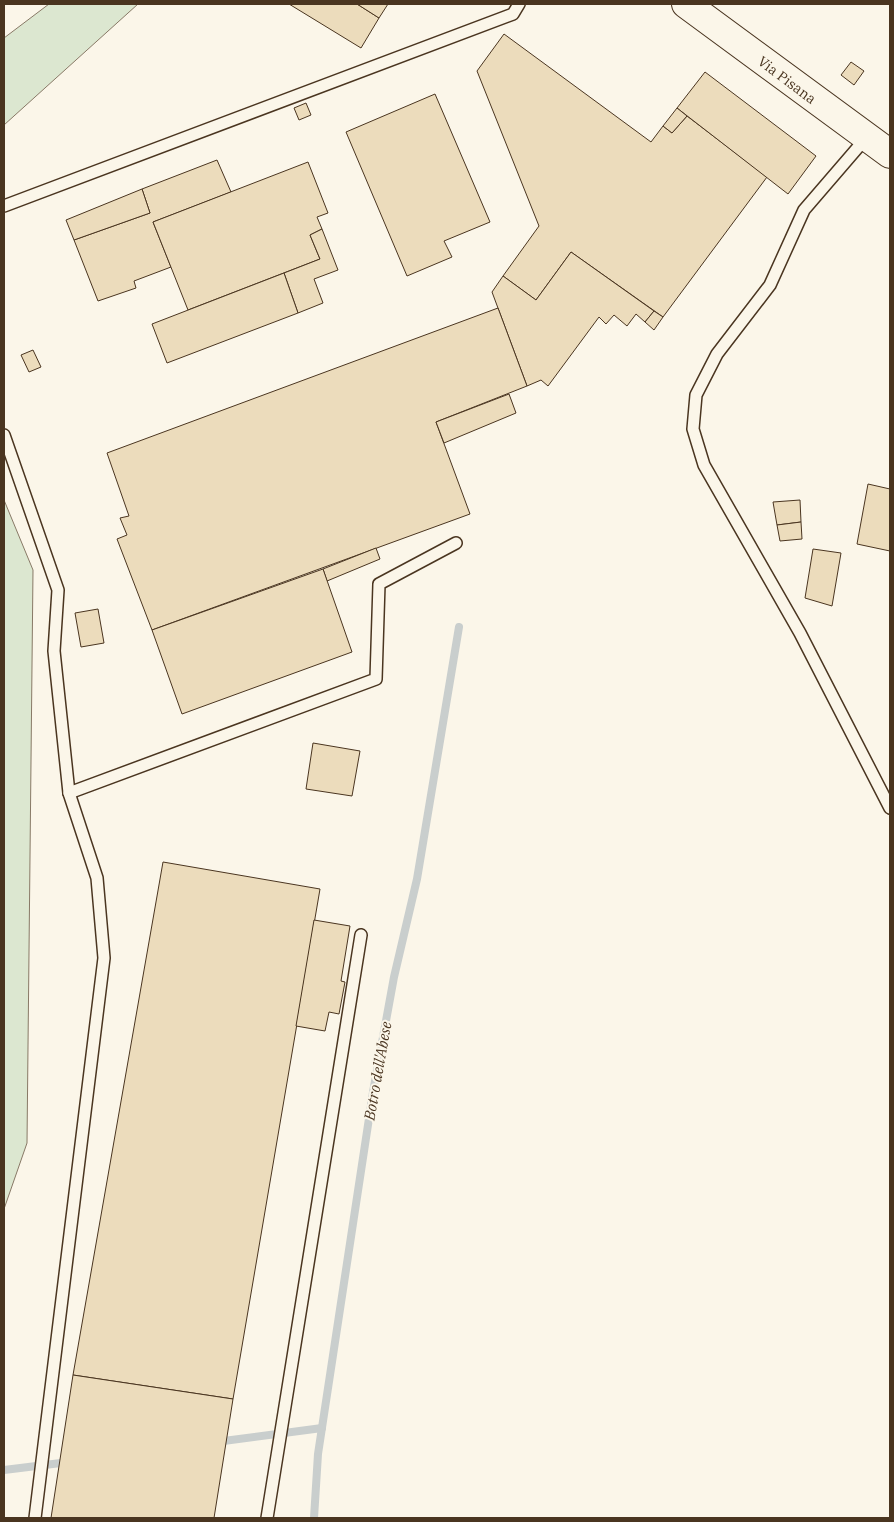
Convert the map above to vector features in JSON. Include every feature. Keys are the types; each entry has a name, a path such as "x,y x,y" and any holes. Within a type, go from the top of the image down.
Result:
{"street":[{"name":"Via Pisana","path":"686,4 890,154"}],"lane":[{"path":"4,206 513,14 519,4"},
{"path":"866,138 804,210 770,285 716,354 696,395 693,429 704,465 800,633 890,808"},
{"path":"4,435 58,590 54,651 69,793 97,878 104,958 35,1518"},
{"path":"69,793 376,679 379,584 456,543"},
{"path":"267,1518 361,935"}],"green space":[{"path":"49,4 138,4 4,125 4,38"},
{"path":"4,500 33,570 27,1143 4,1209"}],"building":[{"path":"289,4 357,4 379,18 361,48"},
{"path":"357,4 388,4 379,18"},
{"path":"504,34 651,142 663,126 672,133 687,116 767,177 663,317 571,252 536,300 503,276 539,226 477,71"},
{"path":"851,62 864,71 854,85 841,75"},
{"path":"705,72 816,156 788,194 677,108"},
{"path":"435,94 490,222 444,241 452,257 407,276 346,132"},
{"path":"306,103 311,115 299,120 294,108"},
{"path":"677,108 687,116 672,133 663,126"},
{"path":"217,160 231,192 153,222 171,267 134,281 136,288 98,301 74,240 150,213 142,189"},
{"path":"308,162 328,213 317,217 322,229 310,235 320,259 188,310 153,222"},
{"path":"142,189 150,213 74,240 66,220"},
{"path":"322,229 338,270 314,279 323,303 298,313 284,273 320,259 310,235"},
{"path":"571,252 654,311 645,322 636,314 627,326 614,315 606,324 599,317 548,386 541,380 527,386 492,292 503,276 536,300"},
{"path":"284,273 298,313 167,363 152,324"},
{"path":"498,308 527,386 436,422 470,514 152,630 117,539 127,535 120,518 129,516 107,453"},
{"path":"654,311 663,317 654,330 645,322"},
{"path":"33,350 41,367 29,372 21,355"},
{"path":"509,394 516,413 444,443 436,422"},
{"path":"868,484 890,489 890,551 857,544"},
{"path":"800,500 801,522 777,525 773,502"},
{"path":"801,522 802,539 780,541 777,525"},
{"path":"376,548 380,559 327,581 323,569"},
{"path":"813,549 841,553 832,606 805,598"},
{"path":"323,569 352,652 182,714 152,630"},
{"path":"98,609 104,643 81,647 75,613"},
{"path":"313,743 360,751 352,796 306,789"},
{"path":"163,862 320,889 233,1399 73,1375"},
{"path":"314,920 350,926 341,981 345,982 339,1014 329,1012 325,1031 296,1026"},
{"path":"73,1375 233,1399 214,1518 51,1518"}],"waterway":[{"name":"Botro dell'Abese","path":"314,1518 318,1454 373,1092 394,977 417,879 459,627"},
{"path":"216,1442 322,1428"},
{"path":"4,1470 69,1462"}]}
